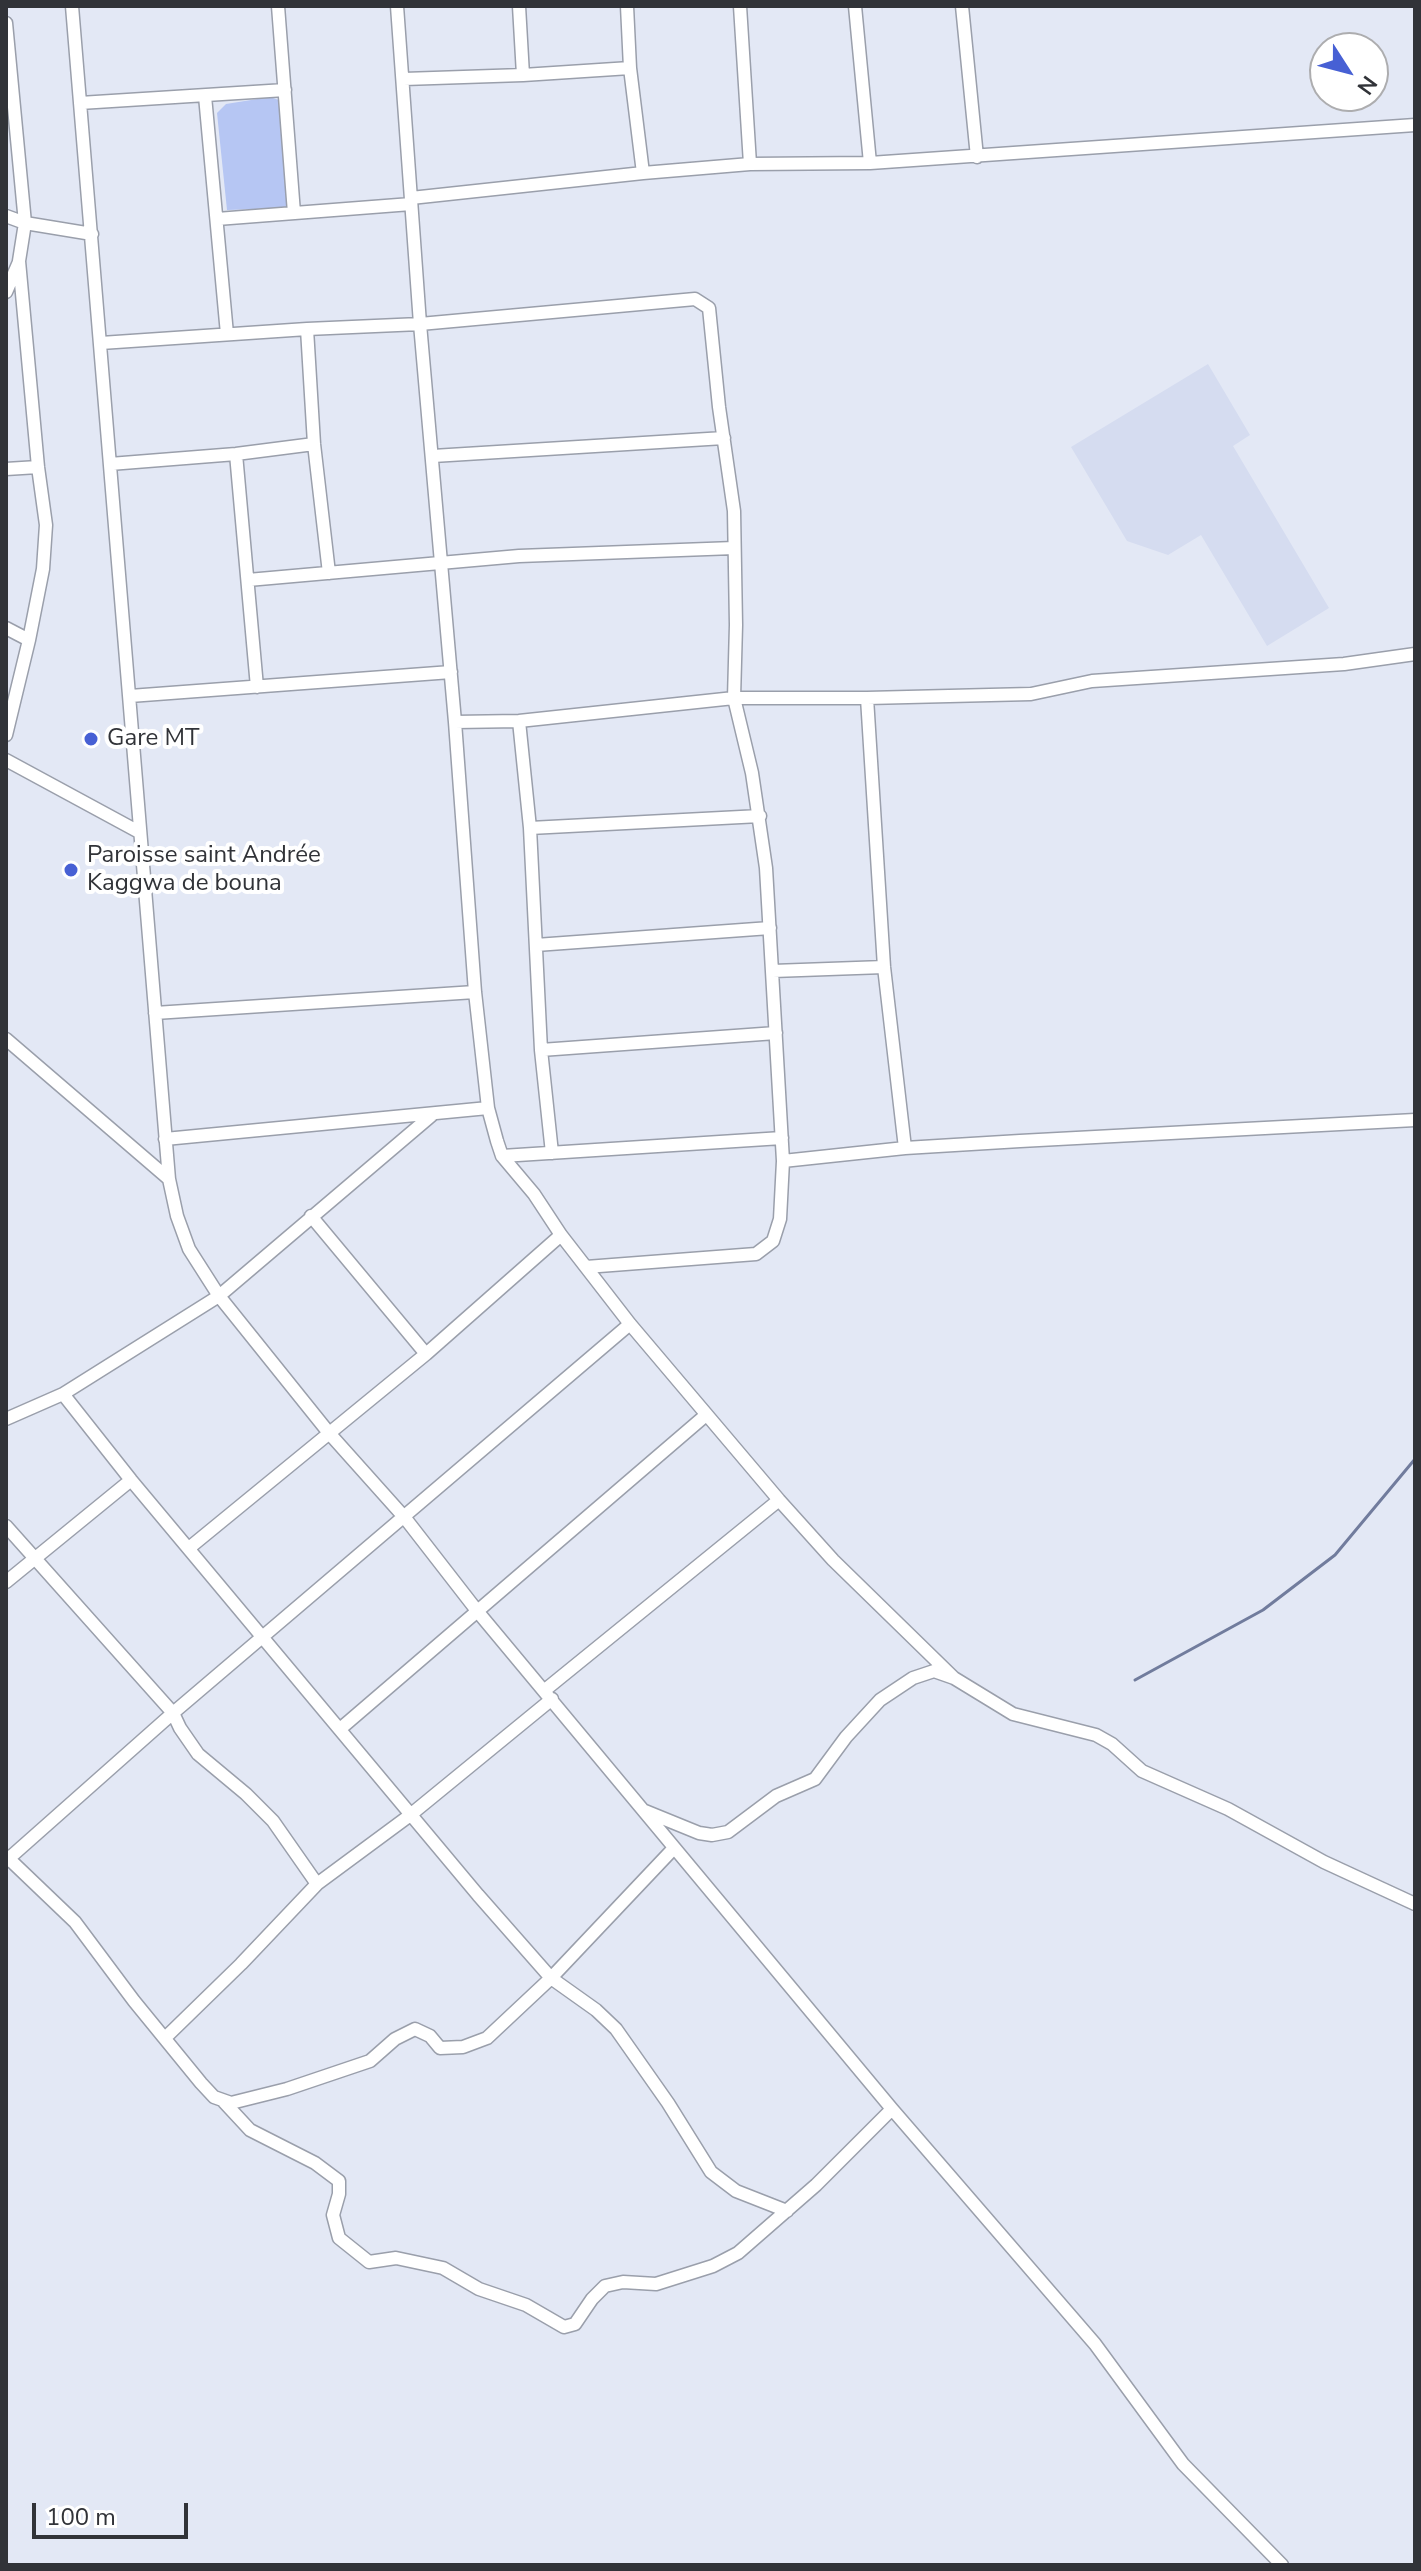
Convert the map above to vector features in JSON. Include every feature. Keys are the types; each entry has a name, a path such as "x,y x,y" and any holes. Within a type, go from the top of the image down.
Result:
{"street":[{"path":"72,6 165,1139 169,1179 186,1241 219,1296 329,1433 405,1518 478,1612 892,2109 1095,2344 1183,2464 1282,2565"},
{"path":"278,6 294,213"},
{"path":"397,6 475,992 488,1108 502,1156 534,1194 561,1235 630,1324 779,1500 833,1560 954,1678"},
{"path":"519,6 523,75"},
{"path":"627,6 630,68 643,173"},
{"path":"740,6 750,164"},
{"path":"855,6 870,163"},
{"path":"962,6 977,157"},
{"path":"6,23 25,223 19,261 6,292"},
{"path":"404,79 630,68"},
{"path":"80,103 285,90"},
{"path":"205,96 227,334"},
{"path":"217,219 750,164 870,163 977,157 1415,125"},
{"path":"6,216 25,223 92,234"},
{"path":"6,735 43,569 46,525 19,261"},
{"path":"101,343 420,324 678,300 701,301 709,308 732,487 736,625 734,698 760,816 770,928 783,1161 780,1219 773,1241 756,1254 586,1267"},
{"path":"307,329 314,444 329,573"},
{"path":"433,456 724,438"},
{"path":"110,464 314,444"},
{"path":"236,454 257,687"},
{"path":"6,469 38,467"},
{"path":"248,580 439,561 734,548"},
{"path":"6,628 29,640"},
{"path":"455,722 519,721 734,698 1031,694 1092,681 1344,664 1415,654"},
{"path":"130,696 451,672"},
{"path":"867,698 884,967 905,1148"},
{"path":"519,721 530,828 541,1050 552,1153"},
{"path":"6,760 139,832"},
{"path":"530,828 760,816"},
{"path":"536,945 770,928"},
{"path":"773,971 884,967"},
{"path":"155,1013 475,992"},
{"path":"541,1050 776,1033"},
{"path":"6,1039 169,1179"},
{"path":"165,1139 488,1108"},
{"path":"6,1419 63,1394 219,1296 432,1115"},
{"path":"783,1161 905,1148 1415,1120"},
{"path":"502,1156 782,1138"},
{"path":"311,1216 426,1354"},
{"path":"189,1548 426,1354 561,1235"},
{"path":"630,1324 173,1713 7,1859 75,1922 214,2097 224,2102 250,2130 315,2163 339,2181 333,2215 339,2238 369,2262 396,2258 443,2268 479,2289 526,2305 564,2327 575,2324 605,2286 623,2282 656,2284 725,2261 768,2229 892,2109"},
{"path":"63,1394 409,1816 551,1978 596,2010 616,2029 711,2172 736,2191 787,2211"},
{"path":"340,1729 706,1415"},
{"path":"6,1582 131,1480"},
{"path":"165,2038 317,1884 409,1816 548,1694 779,1500"},
{"path":"6,1526 173,1713 198,1754 273,1821 317,1884"},
{"path":"642,1810 699,1833 712,1835 728,1832 776,1796 815,1779 853,1728 872,1707 895,1689 925,1672 939,1672 1013,1714 1096,1735 1112,1744 1142,1771 1228,1809 1324,1862 1415,1904"},
{"path":"224,2102 277,2092 370,2061 395,2039 415,2029 430,2036 440,2048 463,2047 481,2041 493,2034 551,1978 674,1848"}],"shaded area":[{"path":"270,97 279,100 287,208 227,210 217,113 226,104"},
{"path":"1208,364 1250,435 1233,446 1329,608 1267,646 1201,535 1168,555 1127,541 1071,447"}],"waterway":[{"path":"1135,1680 1263,1610 1335,1555 1415,1459"}],"place":[{"name":"Gare MT","path":"91,739"},
{"name":"Paroisse saint Andrée Kaggwa de bouna","path":"71,870"}]}
